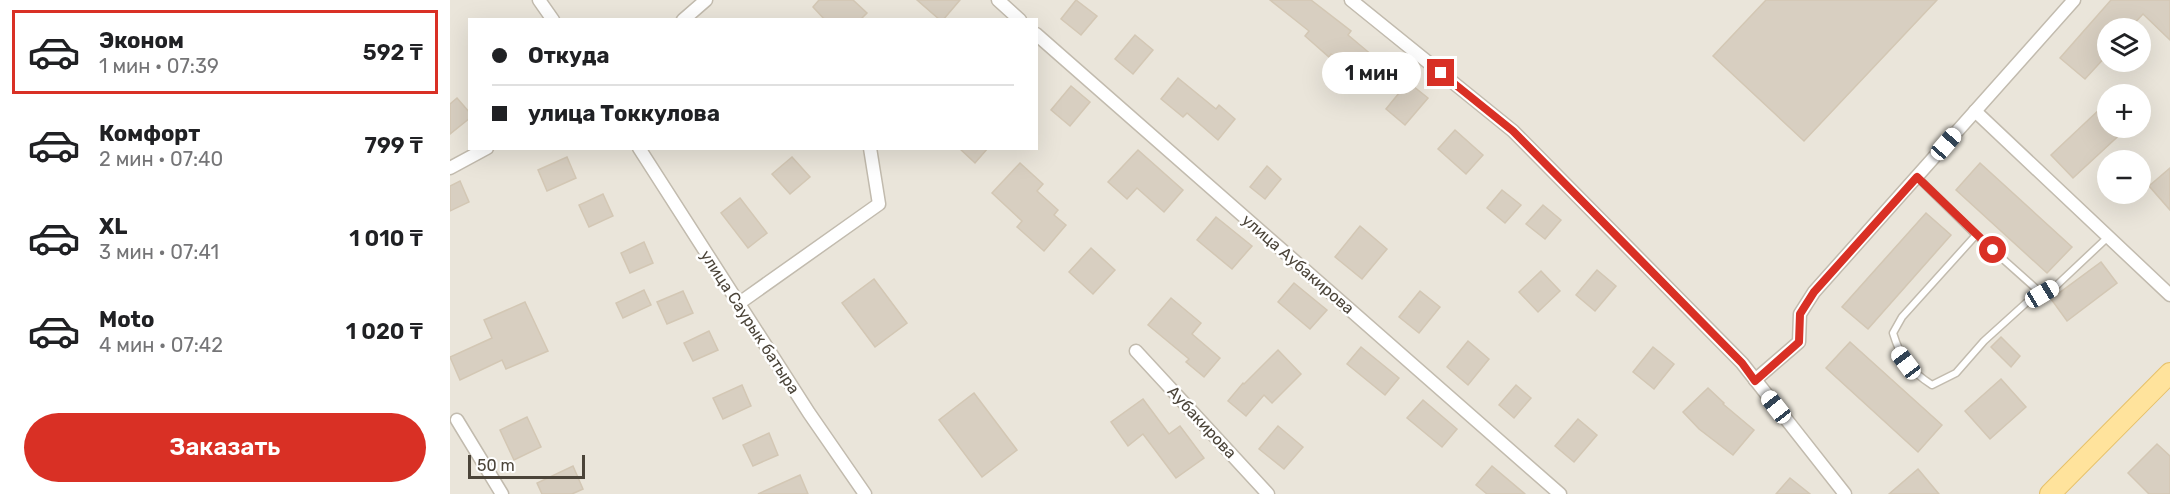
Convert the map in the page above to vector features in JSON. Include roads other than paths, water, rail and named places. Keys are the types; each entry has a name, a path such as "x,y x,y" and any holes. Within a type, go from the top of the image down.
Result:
{"main road":[{"path":"2050,494 2170,373"}],"street":[{"path":"540,0 552,18"},
{"path":"685,18 706,0"},
{"path":"998,0 1018,18"},
{"path":"1351,0 1513,131 1742,363 1845,494"},
{"path":"1755,381 1799,342 1800,314 1814,292 2074,0"},
{"name":"улица Аубакирова","path":"1038,36 1560,494"},
{"path":"1975,111 2170,296"},
{"path":"450,168 483,150"},
{"name":"улица Саурык батыра","path":"640,150 809,413 865,494"},
{"path":"738,304 879,204 870,150"},
{"name":"Аубакирова","path":"1136,351 1268,494"},
{"path":"457,420 502,494"}],"lane":[{"path":"1917,177 2042,294"},
{"path":"1977,235 1902,316 1893,333 1899,353 1914,373 1932,385 1956,373 1984,342 2026,303 2057,285 2108,237"}]}
